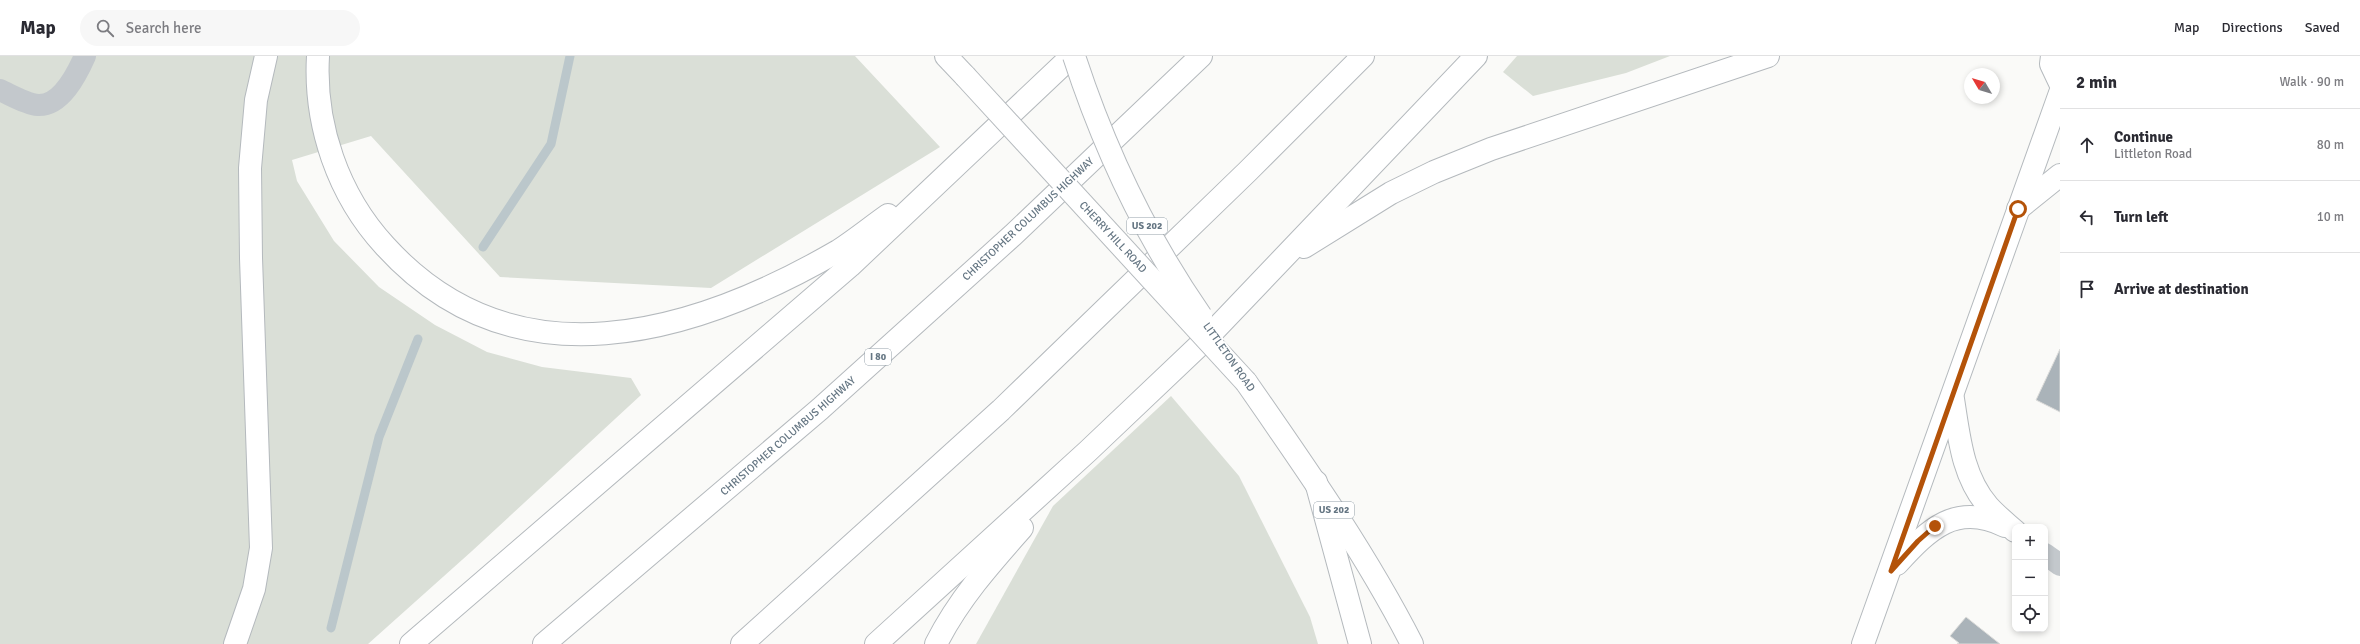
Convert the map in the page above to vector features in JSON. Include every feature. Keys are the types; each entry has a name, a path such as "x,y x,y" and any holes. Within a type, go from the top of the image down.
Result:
{"main road":[{"path":"235,644 254,589 261,548 251,258 250,168 256,100 266,56"},
{"path":"318,56 319,101 323,128 330,156 350,198 372,233 400,264 427,286 468,310 507,326 548,333 640,330 671,323 712,310 777,284 840,250 960,163"},
{"name":"CHERRY HILL ROAD","path":"946,56 1246,382"},
{"path":"411,644 850,266 1073,56"},
{"name":"LITTLETON ROAD","path":"1073,56 1096,119 1133,200 1172,274 1316,482 1392,604 1412,644"},
{"name":"CHRISTOPHER COLUMBUS HIGHWAY","path":"544,644 820,409 1013,235 1201,56"},
{"path":"742,644 1001,410 1248,171 1362,56"},
{"path":"876,644 1088,451 1206,339 1476,56"},
{"path":"1279,262 1391,193 1434,172 1491,149 1768,56"},
{"path":"2052,56 2051,64 2060,83"},
{"path":"1864,644 2060,93"},
{"path":"2018,209 2060,175"},
{"path":"1952,397 1962,456 1973,484 1988,506 2012,528"},
{"path":"936,644 944,629 978,578 1088,451"},
{"path":"1316,482 1360,644"},
{"path":"1891,571 1918,541 1935,526 1952,520 1968,516 1990,519 2012,530"},
{"path":"1363,556 1425,644"}],"street":[{"path":"0,90 38,105 55,101 78,72 85,56"},
{"path":"2048,556 2060,565"}],"shaded area":[{"path":"0,56 855,56 940,147 711,288 500,277 371,136 292,160 297,181 334,241 379,287 435,325 487,352 542,367 631,378 641,395 472,551 368,644 0,644"},
{"path":"1517,56 1670,56 1626,73 1533,96 1503,72"},
{"path":"1171,396 1239,476 1310,617 1318,644 976,644 1053,506"}],"building":[{"path":"2060,349 2060,412 2036,400"},
{"path":"1966,617 2000,644 1957,644 1959,643 1950,636"}],"waterway":[{"path":"483,247 551,144 570,56"},
{"path":"331,628 379,437 418,339"}],"route":[{"path":"1935,526 1918,541 1891,571 2018,209"}]}
